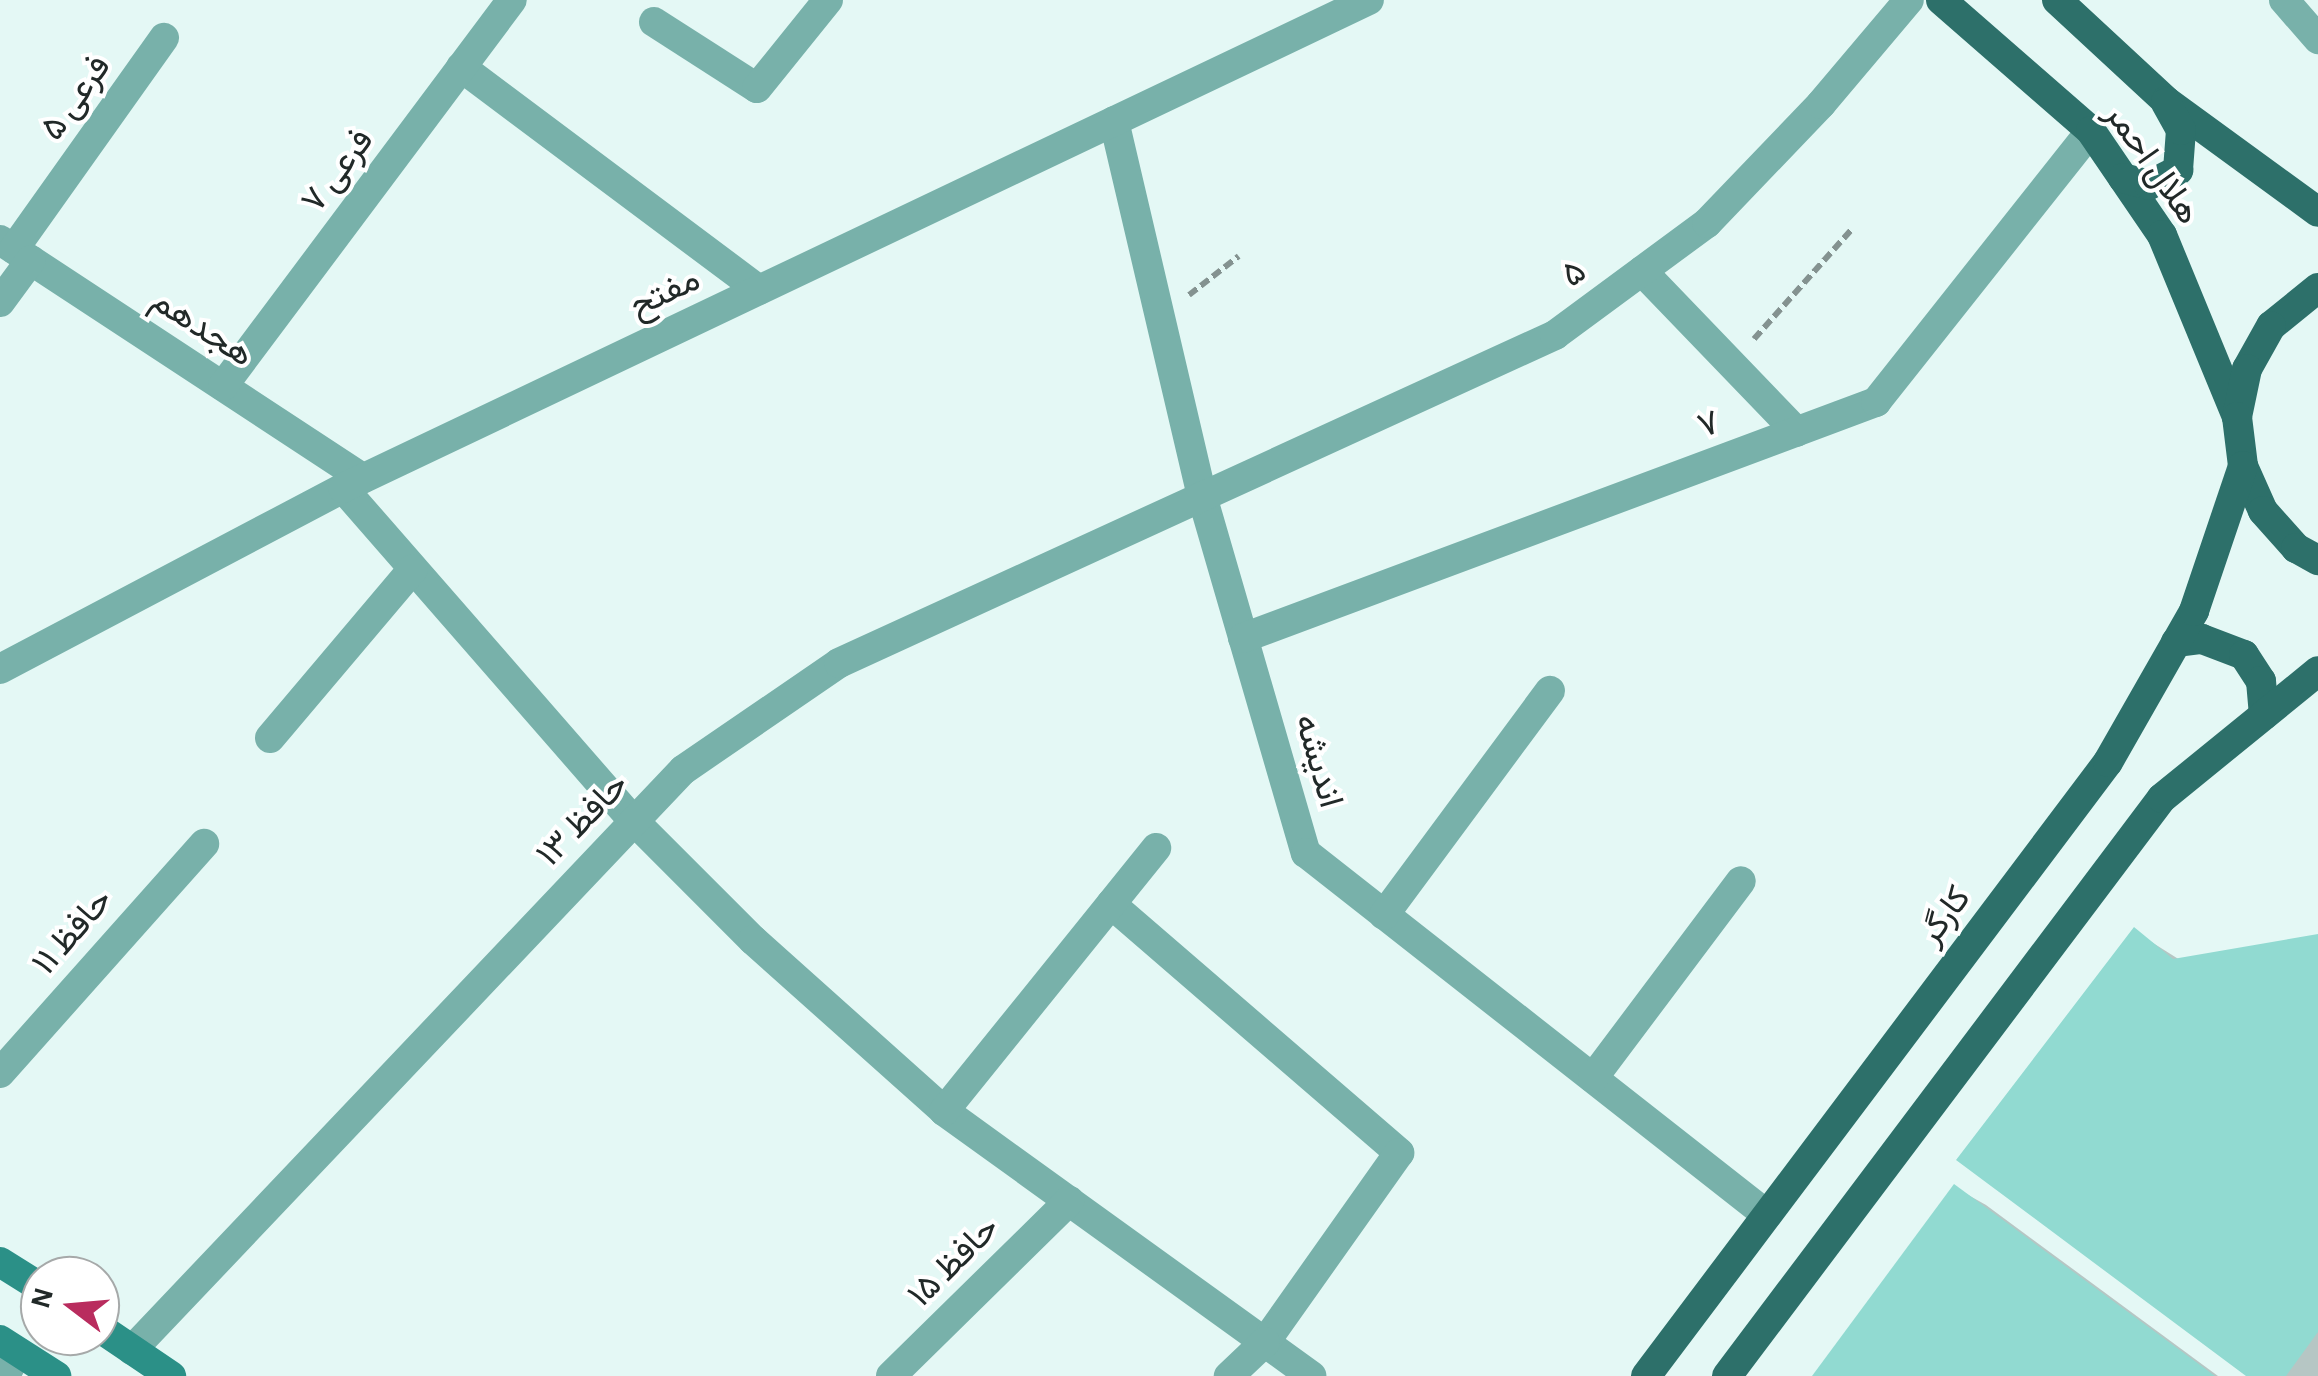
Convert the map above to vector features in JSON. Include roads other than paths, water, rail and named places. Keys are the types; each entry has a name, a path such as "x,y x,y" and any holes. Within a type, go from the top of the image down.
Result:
{"main road":[{"name":"هلال احمر","path":"1941,0 2091,132 2162,235 2237,417"},
{"name":"هلال احمر","path":"2058,0 2166,101 2318,212"},
{"path":"2123,178 2148,185 2178,170 2181,130 2166,101"},
{"path":"2318,288 2271,326 2247,369 2237,417 2242,466 2264,511 2296,548 2318,560"},
{"name":"کارگر","path":"1646,1376 2108,762 2194,612 2242,466"},
{"path":"2176,642 2202,639 2244,654 2261,680 2264,715"},
{"path":"1727,1376 2162,798 2318,671"}],"street":[{"name":"فرعی ۷","path":"224,386 512,0"},
{"path":"654,22 757,88 828,0"},
{"name":"۵","path":"1202,496 1555,335 1707,223 1821,104 1909,0"},
{"name":"مفتح","path":"0,669 353,483 1365,1"},
{"path":"2297,4 2318,39"},
{"name":"فرعی ۵","path":"0,302 15,250 164,38"},
{"path":"462,68 759,290"},
{"name":"اندیشه","path":"1114,122 1202,496 1306,854 1767,1216"},
{"name":"۷","path":"1244,638 1876,402 2091,132"},
{"name":"هجدهم","path":"15,250 224,386 353,483 412,568 634,821 752,940 944,1111 1312,1376"},
{"path":"1642,271 1797,432"},
{"name":"حافظ ۱۳","path":"132,1350 682,770 839,664 1202,496"},
{"path":"270,738 412,568"},
{"path":"1384,916 1550,691"},
{"name":"حافظ ۱۱","path":"0,1073 204,844"},
{"path":"944,1111 1156,848"},
{"path":"1593,1078 1741,881"},
{"path":"1111,904 1400,1152 1265,1342 1229,1376"},
{"name":"حافظ ۱۵","path":"891,1376 1069,1201"},
{"path":"120,1342 171,1376"},
{"path":"7,1356 56,1376"}]}
